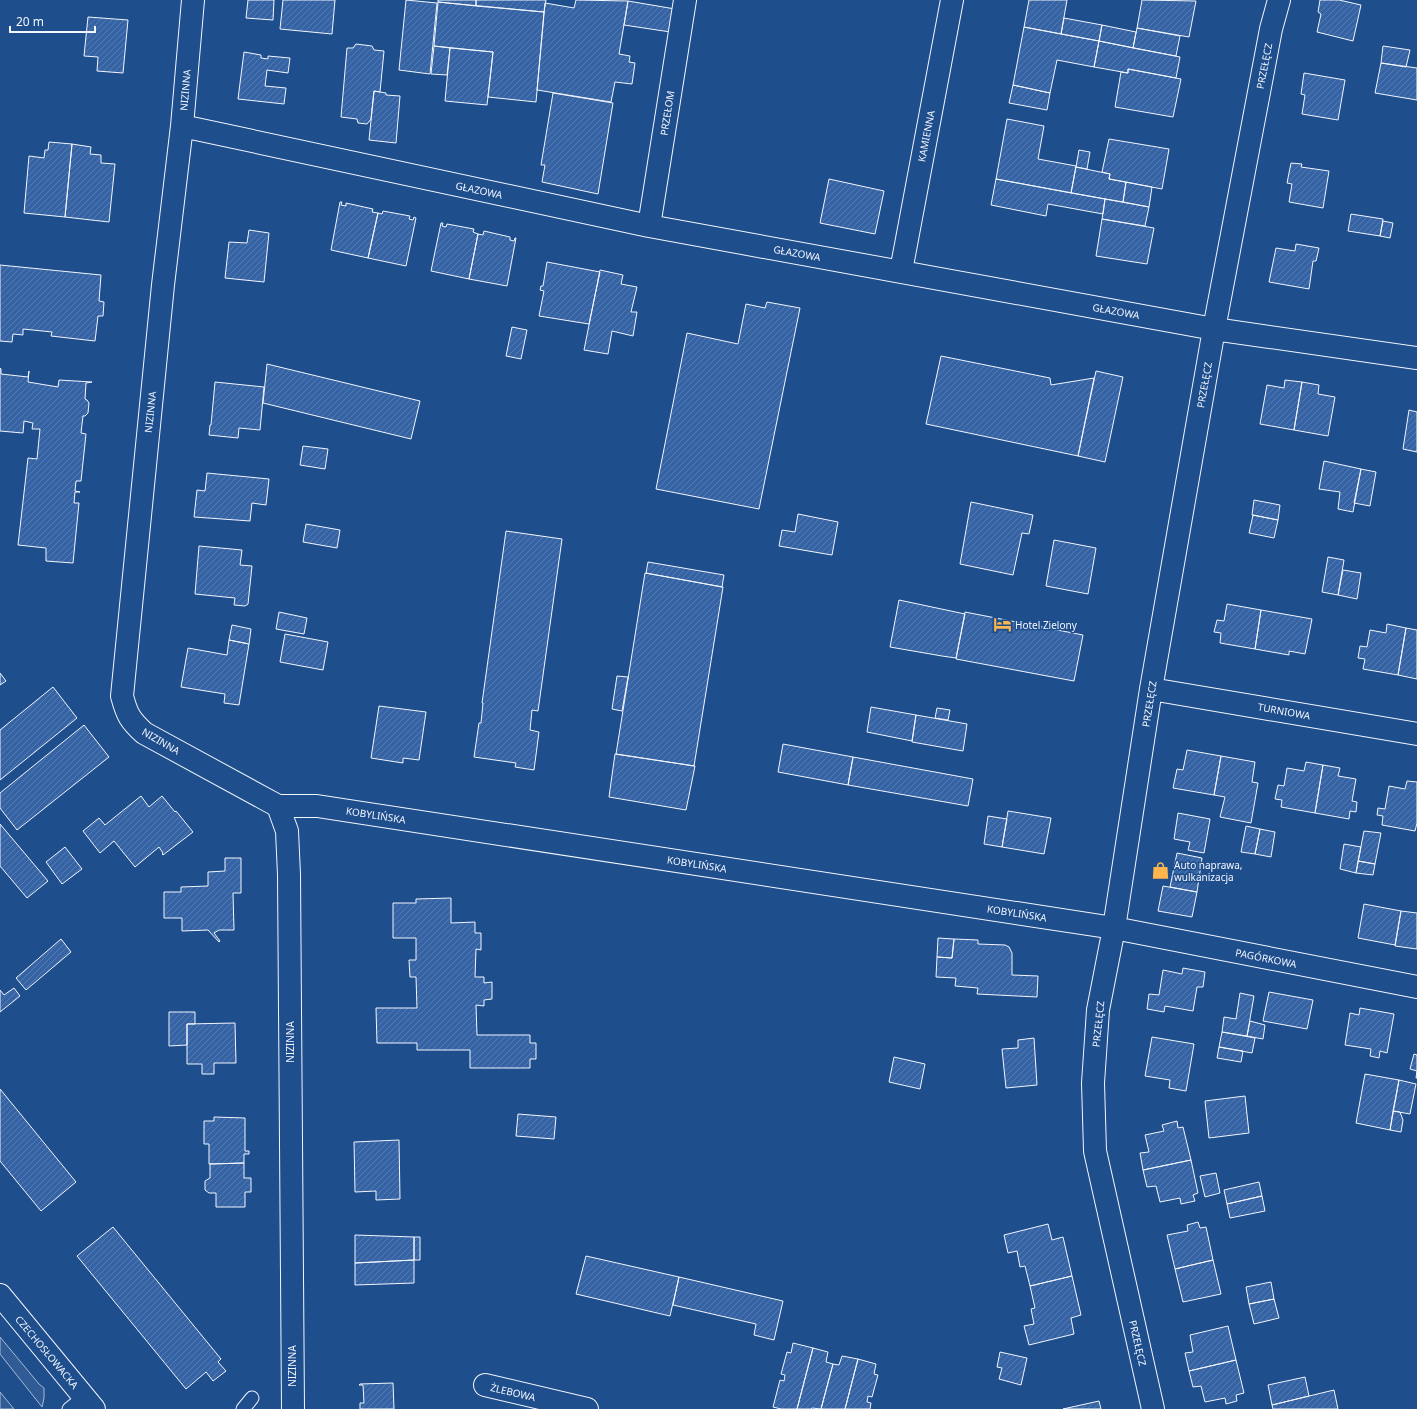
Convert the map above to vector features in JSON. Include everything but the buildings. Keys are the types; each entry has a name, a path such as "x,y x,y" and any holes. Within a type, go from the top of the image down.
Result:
{"street":[{"name":"NIZINNA","path":"193,0 182,126 162,292 122,696 125,708 131,720 144,733 278,806 287,831 289,853 293,1409"},
{"name":"PRZEŁOM","path":"649,226 685,0"},
{"name":"KAMIENNA","path":"901,271 952,0"},
{"name":"PRZEŁĘCZ","path":"1153,1409 1095,1151 1093,1083 1098,1010 1114,928 1151,689 1214,329 1271,29 1279,0"},
{"name":"GŁAZOWA","path":"182,126 649,226 1214,329 1417,358"},
{"name":"TURNIOWA","path":"1151,689 1417,734"},
{"name":"KOBYLIŃSKA","path":"278,806 317,806 1114,928"},
{"name":"PAGÓRKOWA","path":"1114,928 1417,987"},
{"name":"CZECHOSŁOWACKA","path":"0,1295 82,1405"},
{"name":"ŻLEBOWA","path":"485,1385 587,1409"}],"lane":[{"path":"243,1409 252,1398"}],"shaded area":[{"path":"0,1337 44,1388 42,1407 0,1354"},
{"path":"0,1392 14,1409 0,1409"}],"place":[{"name":"Hotel Zielony","path":"1002,625"},
{"name":"Auto naprawa, wulkanizacja","path":"1161,871"}]}
